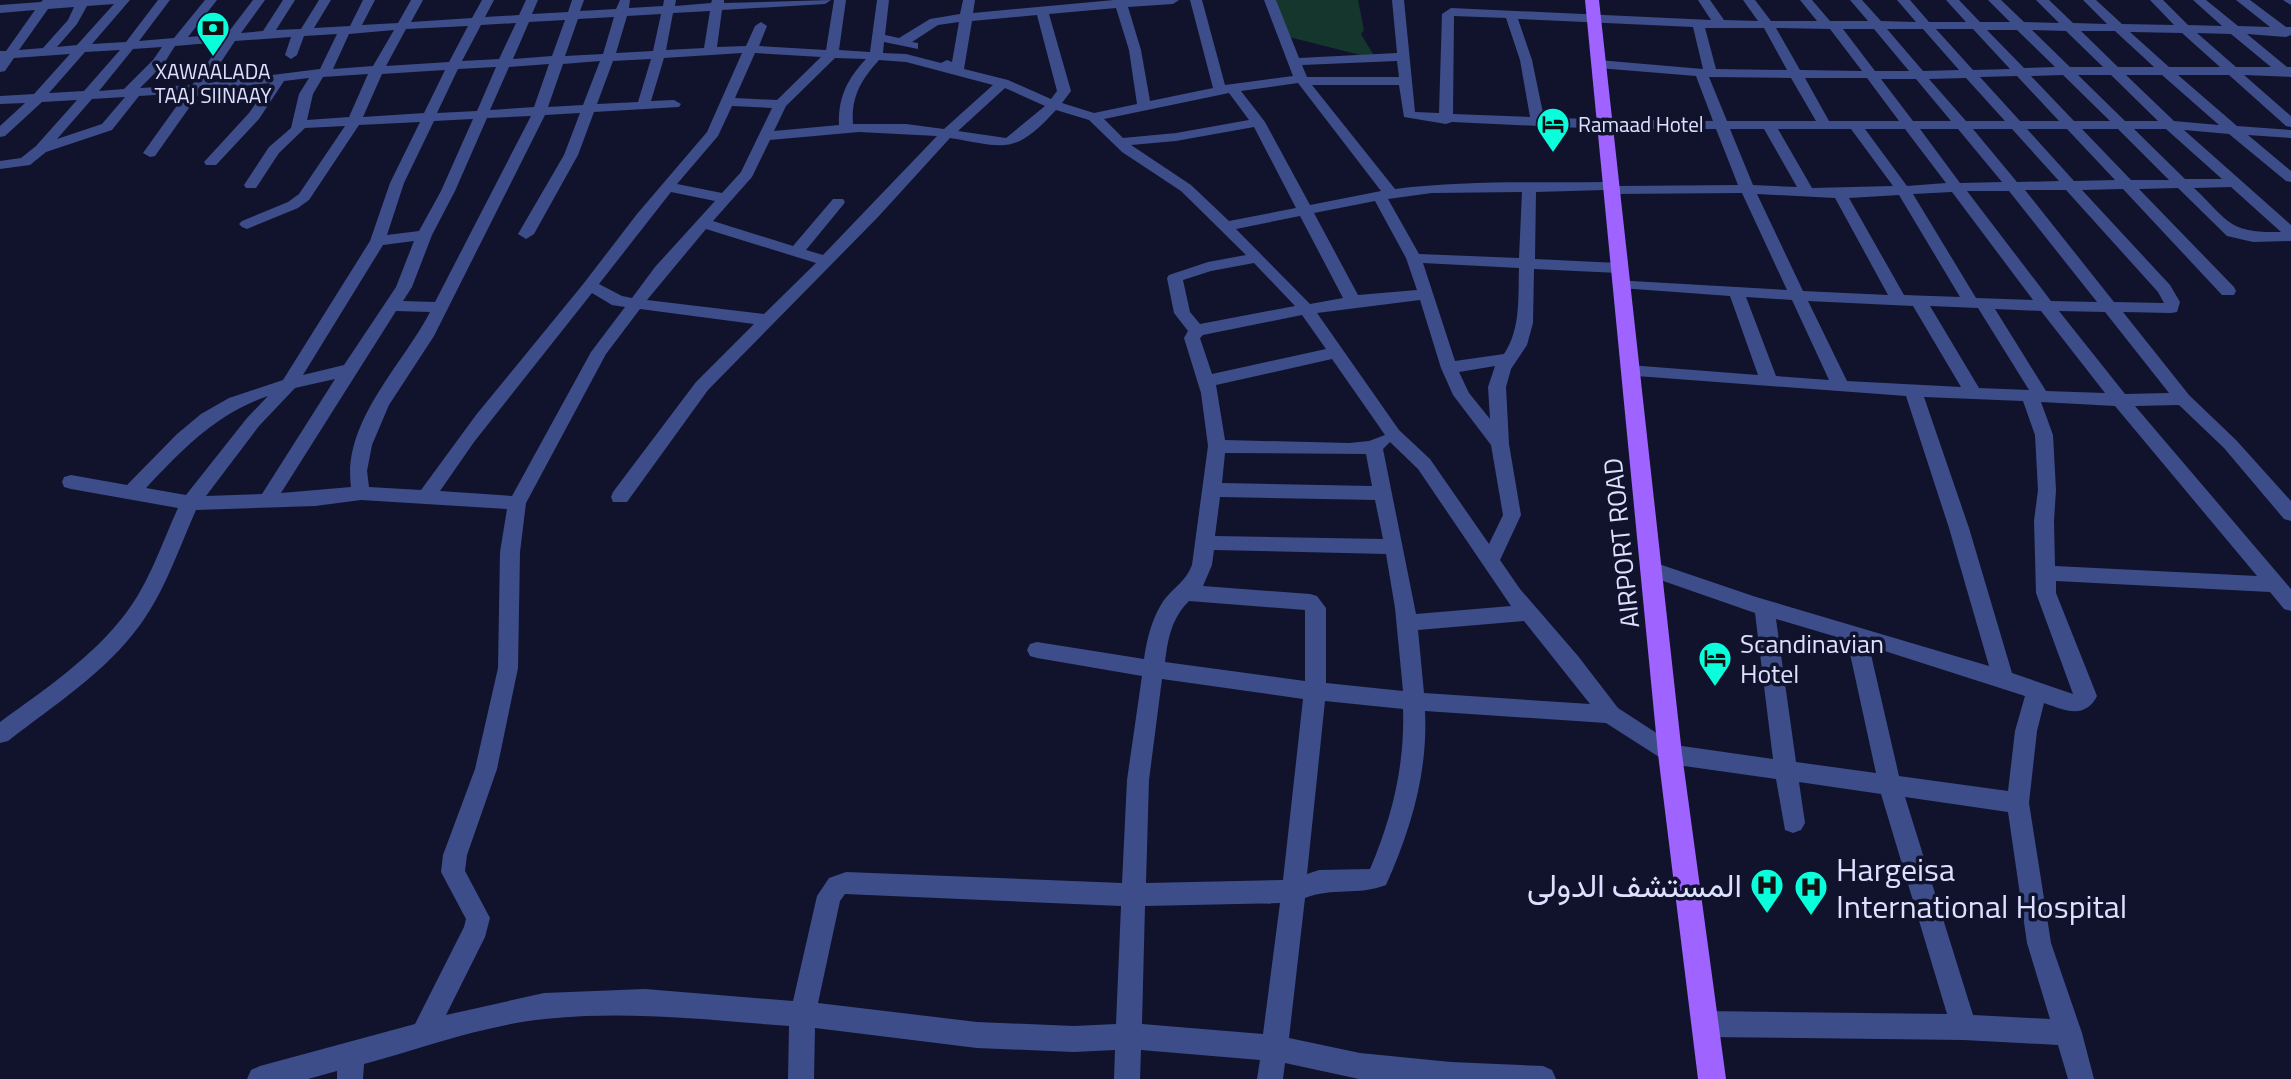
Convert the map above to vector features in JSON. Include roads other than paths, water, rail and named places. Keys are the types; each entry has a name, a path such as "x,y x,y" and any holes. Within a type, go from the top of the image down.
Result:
{"main road":[{"name":"AIRPORT ROAD","path":"1594,10 1670,754 1712,1079"}],"street":[{"path":"1,4 124,0"},
{"path":"0,133 39,97 124,0"},
{"path":"0,165 25,162 41,149 164,0"},
{"path":"41,149 107,127 211,0"},
{"path":"150,152 172,125 229,38 259,0"},
{"path":"267,35 289,0"},
{"path":"291,55 302,32 325,0"},
{"path":"251,185 274,150 298,130 306,94 369,0"},
{"path":"247,224 293,205 304,197 354,122 376,70 417,0"},
{"path":"0,734 92,665 133,619 150,591 190,503 253,422 288,386 378,241 397,183 488,0"},
{"path":"268,500 348,370 404,287 424,235 439,209 532,0"},
{"path":"361,494 358,471 363,445 382,404 426,336 540,113 578,0"},
{"path":"5,55 302,32 573,16 623,6 717,3 760,11 825,0"},
{"path":"424,1033 476,929 478,918 453,872 455,855 486,769 508,668 510,552 517,503 598,352 634,303 747,174 766,136 771,118 780,104 832,53 841,0"},
{"path":"846,128 845,110 849,93 858,75 876,56 883,0"},
{"path":"957,70 968,0"},
{"path":"904,41 934,22 1121,2 1173,0"},
{"path":"1196,0 1227,89 1258,122 1353,301"},
{"path":"1270,0 1302,80 1385,195 1414,258 1449,368 1462,395 1500,444"},
{"path":"1398,0 1409,114 1446,120 1826,127 2120,124 2291,134"},
{"path":"1704,0 1720,24"},
{"path":"1749,0 1768,25 1826,127"},
{"path":"1806,0 1871,74 1908,127 2120,400 2291,603"},
{"path":"1856,0 2113,307 2183,399 2230,444 2291,514"},
{"path":"1414,258 1527,263 1737,291 1799,296 2169,309 2172,302 2164,289 1903,0"},
{"path":"1952,0 2228,291"},
{"path":"1994,0 2225,227 2237,236 2291,235"},
{"path":"2042,0 2170,125 2291,235"},
{"path":"2090,0 2166,72 2191,90 2233,130 2291,178"},
{"path":"2156,0 2291,123"},
{"path":"2199,0 2288,73"},
{"path":"2242,0 2288,33"},
{"path":"46,52 73,21 82,2"},
{"path":"1121,2 1135,50 1144,106"},
{"path":"0,68 5,55 47,3"},
{"path":"710,50 717,3"},
{"path":"643,106 659,54 669,4"},
{"path":"526,234 571,155 608,57 623,6"},
{"path":"1446,120 1448,14 1511,15 1594,10 1698,24 2118,27 2288,33"},
{"path":"427,496 459,447 557,328 575,300 590,286 642,217 713,133 752,49 760,11"},
{"path":"766,136 846,128 907,128 1007,143 1055,104 1064,88 1042,11"},
{"path":"1511,15 1527,60 1538,123"},
{"path":"1698,24 1705,73 1721,125 1747,189 1841,387"},
{"path":"879,37 904,41 957,70"},
{"path":"0,100 196,87 322,73 752,49 906,58 1003,83 1074,113 1094,117 1227,89 1302,80 1405,81"},
{"path":"1293,62 1404,57"},
{"path":"1598,64 1705,73 2288,73"},
{"path":"211,162 254,116 281,76"},
{"path":"620,497 702,386 826,261 947,133 1003,83"},
{"path":"728,102 780,104"},
{"path":"301,124 674,104"},
{"path":"1094,117 1120,142 1186,188 1228,226 1307,310 1392,434 1424,464 1528,613 1571,662 1610,714 1670,754 2018,803"},
{"path":"1120,142 1176,137 1258,122"},
{"path":"1769,126 1807,192"},
{"path":"1653,570 2003,678 2069,703 2078,703 2085,696 2046,593 2044,541 2047,490 2044,435 2035,396 2008,340 1977,303 1903,190 1856,127"},
{"path":"1228,226 1385,195 1468,187 1747,189 1840,194 1957,187 2233,183"},
{"path":"668,187 725,198"},
{"path":"1490,561 1512,515 1500,444 1497,387 1508,359 1519,345 1525,323 1530,187"},
{"path":"1840,194 1899,300"},
{"path":"796,252 838,202"},
{"path":"703,223 826,261"},
{"path":"378,241 424,235"},
{"path":"1197,331 1182,313 1175,278 1208,267 1257,258"},
{"path":"590,286 618,301 766,320"},
{"path":"1737,291 1769,381"},
{"path":"1127,1079 1138,780 1152,670 1158,634 1164,618 1172,605 1196,581 1205,543 1217,446 1206,381 1192,338 1197,331 1353,301 1426,294"},
{"path":"1918,300 1973,392"},
{"path":"393,306 439,307"},
{"path":"1206,381 1337,352"},
{"path":"1449,368 1508,359"},
{"path":"130,494 200,423 221,409 261,393 348,370"},
{"path":"1629,371 1841,387 2120,400 2183,399"},
{"path":"1913,390 1959,528 2003,678"},
{"path":"1217,446 1373,447 1392,434"},
{"path":"801,1079 802,1016 829,896 837,886 846,883 920,884 1135,895 1293,891 1319,881 1366,881 1378,877 1391,855 1407,802 1413,701 1409,623 1373,447"},
{"path":"71,482 190,503 315,499 361,494 517,503"},
{"path":"1212,490 1383,493"},
{"path":"1205,543 1394,547"},
{"path":"2047,573 2276,585"},
{"path":"1186,593 1314,604 1315,690 1270,1079"},
{"path":"1764,606 1793,823"},
{"path":"1409,623 1528,613"},
{"path":"1856,634 1889,783 1964,1027"},
{"path":"1037,650 1152,670 1413,701 1610,714"},
{"path":"2037,691 2026,731 2018,803 2039,943 2081,1079"},
{"path":"260,1079 424,1033 544,1006 645,1002 837,1017 977,1035 1032,1039 1128,1036 1275,1048 1360,1066 1451,1075 1543,1079"},
{"path":"1706,1024 1964,1027 2068,1033"},
{"path":"350,1079 352,1052"}],"place":[{"name":"XAWAALADA TAAJ SIINAAY","path":"213,58"},
{"name":"Ramaad Hotel","path":"1553,154"},
{"name":"Scandinavian Hotel","path":"1715,688"},
{"name":"المستشف الدولى","path":"1767,915"},
{"name":"Hargeisa International Hospital","path":"1811,917"}]}
